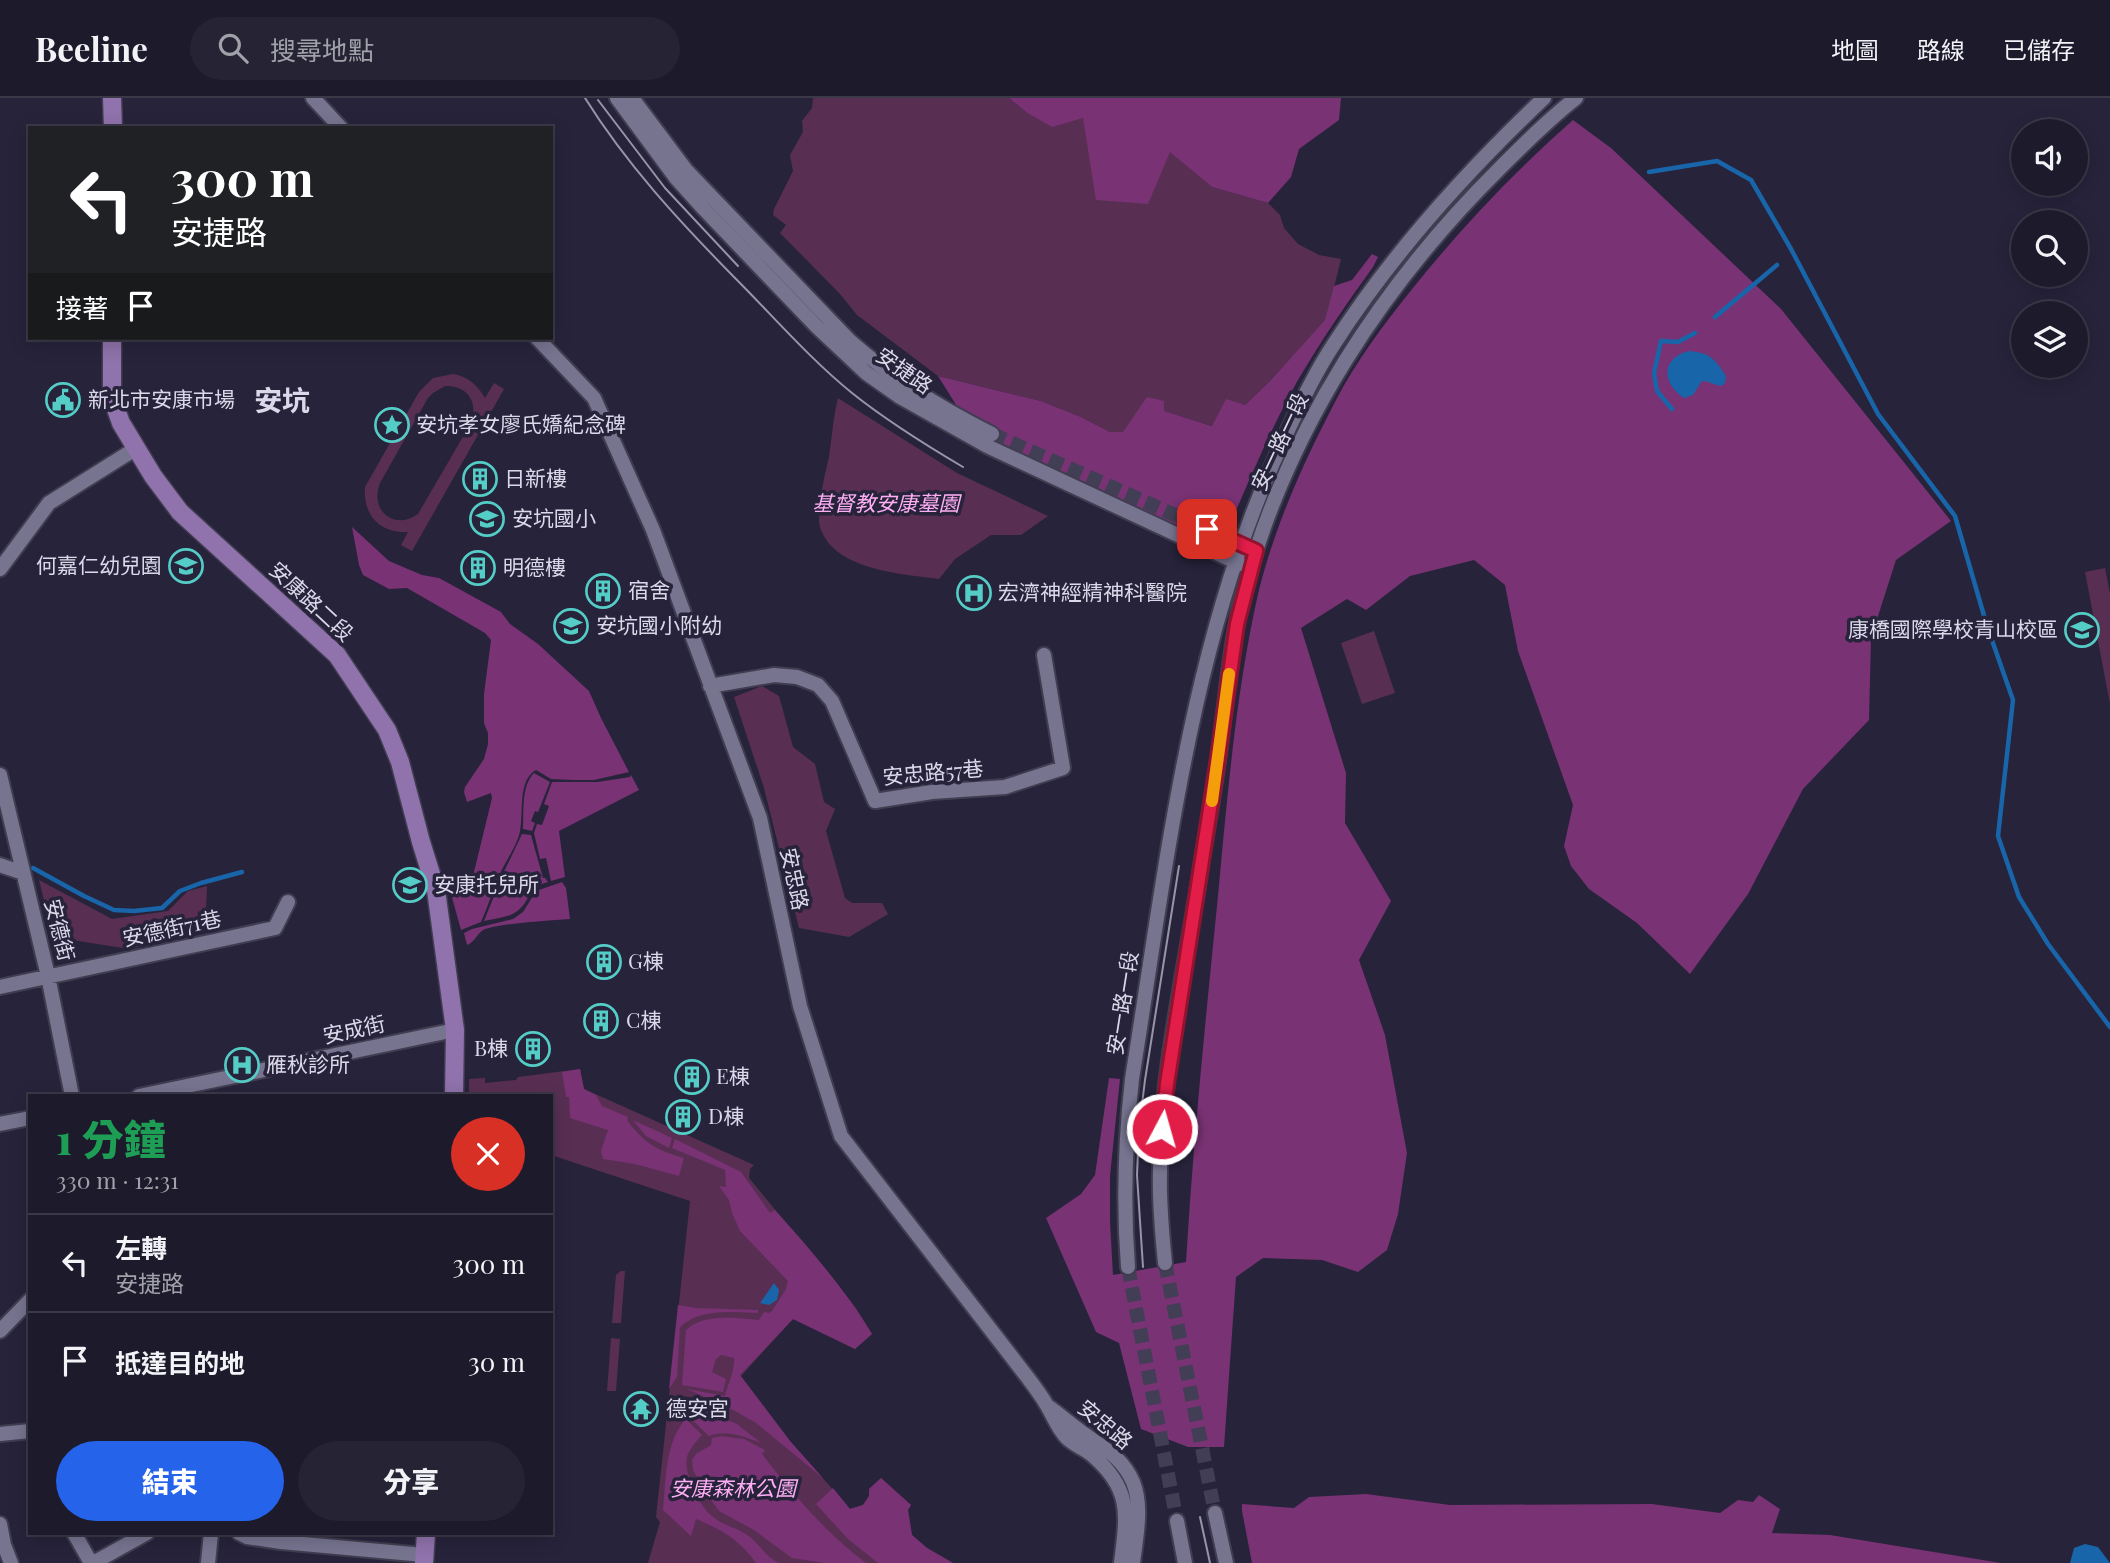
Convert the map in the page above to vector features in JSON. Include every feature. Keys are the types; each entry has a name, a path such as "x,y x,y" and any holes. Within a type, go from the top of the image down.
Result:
{"main road":[{"path":"111,98 113,126"},
{"name":"安康路二段","path":"112,340 112,398 121,423 153,476 180,512 337,655 387,730 400,762 436,890 455,1030 454,1094"},
{"path":"424,1559 426,1535"}],"street":[{"path":"313,98 339,126"},
{"name":"安捷路","path":"617,98 677,178 825,335 866,373 900,397 950,420 992,434"},
{"name":"安捷路","path":"632,98 695,180 835,326 875,363 987,446 1250,569"},
{"name":"安一路一段","path":"1128,1267 1124,1175 1132,1079 1179,787 1200,686 1240,544 1266,477 1333,345 1383,274 1466,175 1544,98"},
{"name":"安一路一段","path":"1165,1263 1160,1173 1167,1084 1231,660 1243,596 1256,551 1282,484 1348,355 1439,233 1480,188 1576,98"},
{"path":"1383,274 1398,285"},
{"name":"安忠路","path":"539,340 594,398 653,530 760,818 800,1006 841,1136 992,1331 1048,1406 1068,1440 1090,1453 1109,1471 1120,1488 1125,1504 1121,1563"},
{"path":"0,569 49,503 135,449"},
{"path":"1184,519 1256,551"},
{"name":"安忠路57巷","path":"710,686 774,676 797,677 818,685 832,701 875,801 932,792 1006,788 1063,768 1044,655"},
{"name":"安德街","path":"0,775 48,976 72,1094"},
{"path":"0,865 23,873"},
{"name":"安德街71巷","path":"48,976 275,929 288,902"},
{"path":"0,986 48,976"},
{"name":"安成街","path":"149,1094 455,1030"},
{"path":"0,1124 28,1118"},
{"path":"0,1331 28,1302"},
{"name":"安忠路","path":"1048,1406 1077,1429 1098,1441 1119,1461 1133,1483 1138,1520 1133,1563"},
{"path":"0,1434 28,1430"},
{"path":"1215,1513 1226,1563"},
{"path":"1177,1521 1185,1563"},
{"path":"0,1524 11,1563"},
{"path":"75,1535 92,1563 143,1535"},
{"path":"208,1563 211,1535"},
{"path":"243,1535 424,1559"}],"green space":[{"path":"813,98 1009,98 1026,112 1083,118 1170,151 1212,187 1268,203 1280,215 1284,228 1298,244 1319,255 1341,259 1326,320 1245,405 1213,426 1163,411 1123,433 1110,432 1041,401 938,376 857,315 780,233 786,225 773,215 774,209 793,171 790,155 803,132 802,121 812,108"},
{"path":"1009,98 1341,98 1339,120 1299,149 1291,177 1268,203 1212,187 1170,152 1148,204 1096,200 1083,118 1052,127 1026,112"},
{"path":"1573,120 1611,148 1781,309 1951,521 1896,560 1871,638 1869,720 1803,789 1748,894 1690,974 1637,923 1589,889 1571,866 1564,846 1573,805 1518,651 1505,585 1474,560 1410,576 1366,610 1347,599 1301,628 1346,773 1345,823 1391,901 1359,960 1385,1035 1407,1153 1398,1214 1387,1250 1358,1272 1322,1260 1263,1258 1236,1277 1224,1447 1188,1447 1141,1429 1119,1343 1096,1332 1046,1218 1081,1194 1095,1175 1109,1078 1120,1079 1110,1176 1113,1275 1186,1262 1200,1084 1233,749 1250,633 1272,545 1323,425 1371,343 1450,243 1509,180"},
{"path":"1372,254 1378,257 1373,267 1298,380 1231,522 1210,517 1190,507 1180,527 988,441 995,427 958,408 938,376 1041,401 1110,432 1123,432 1147,397 1164,401 1164,411 1212,426 1226,399 1245,405 1270,381 1325,320 1334,286 1352,280"},
{"path":"453,374 464,377 476,385 485,398 494,383 504,389 412,551 401,545 408,532 389,529 375,521 367,506 365,487 419,392 433,378","holes":["445,386 453,386 465,392 472,402 471,423 418,514 409,519 393,519 381,510 378,502 380,483 428,398"]},
{"name":"基督教安康墓園","path":"838,398 957,473 1048,516 1021,535 991,535 955,559 939,579 889,572 854,561 839,553 827,541 819,520"},
{"path":"352,527 389,561 422,575 439,578 501,612 510,624 538,644 589,691 629,772 594,780 551,779 536,770 530,775 522,798 521,823 514,848 499,876 481,922 461,930 451,894 452,882 473,876 492,798 491,793 467,802 464,792 484,759 488,744 484,723 484,694 491,640 485,633 407,588 389,589 363,575"},
{"path":"2105,568 2110,594 2110,704 2085,572"},
{"path":"1374,631 1395,693 1362,704 1341,643"},
{"path":"762,686 779,696 793,747 815,764 824,802 835,809 826,831 845,898 852,903 882,903 888,914 849,937 799,928 764,788 734,697"},
{"path":"534,773 550,782 538,812 535,811 531,821 535,823 532,831 523,829 523,807 527,785"},
{"path":"631,775 639,790 559,831 565,877 551,881 546,858 540,859 534,833 537,824 542,825 549,806 544,804 552,782 598,782"},
{"path":"522,834 531,835 543,878 548,882 536,888 516,912 484,921 502,876"},
{"path":"39,880 112,919 168,911 188,891 207,886 205,931 129,949 53,937"},
{"path":"562,882 566,888 570,919 489,928 467,945 464,933 513,919 523,912 536,891"},
{"name":"安康森林公園","path":"580,1069 584,1089 754,1165 750,1169 749,1178 856,1308 872,1334 855,1349 793,1319 741,1376 790,1441 850,1509 863,1505 869,1496 869,1489 881,1478 911,1505 908,1510 912,1535 927,1548 953,1563 648,1563 660,1522 656,1517 690,1201 553,1156 553,1094 469,1094 469,1079 485,1078 485,1083 516,1080 518,1077"},
{"path":"580,1069 584,1089 596,1095 602,1106 628,1117 627,1120 633,1128 651,1145 684,1158 679,1176 635,1164 603,1159 601,1151 608,1130 570,1118 569,1097 566,1097 562,1072"},
{"path":"633,1120 672,1138 669,1148 646,1136"},
{"path":"675,1139 741,1172 770,1213 775,1210 826,1270 872,1334 855,1349 793,1319 740,1375 790,1441 823,1478 756,1423 687,1389 725,1396 734,1358 721,1355 716,1359 712,1372 726,1379 723,1392 682,1385 686,1330 711,1319 759,1320 764,1312 772,1311 788,1281 740,1231 729,1200 719,1186 726,1187 725,1170 672,1148"},
{"path":"625,1271 621,1323 612,1323 616,1275"},
{"path":"678,1305 758,1310 758,1313 707,1314 680,1327 677,1377 669,1389"},
{"path":"611,1338 620,1339 616,1391 607,1391"},
{"path":"674,1397 737,1424 761,1443 729,1434 709,1436 688,1416"},
{"path":"686,1419 702,1435 689,1451 686,1463 690,1480 702,1505 716,1519 750,1537 779,1563 756,1563 729,1536 696,1519 691,1536 663,1510 670,1450"},
{"path":"721,1436 744,1439 765,1450 762,1454 823,1526 866,1563 825,1563 792,1558 754,1530 719,1511 693,1470 692,1460 696,1454 711,1445 712,1438"},
{"path":"881,1478 911,1505 908,1510 912,1535 927,1548 953,1563 878,1563 848,1539 816,1504 833,1488 850,1509 863,1505 869,1496 869,1489"},
{"path":"1366,1494 1450,1505 1652,1504 1720,1513 1738,1500 1753,1502 1759,1495 1780,1509 1772,1533 1830,1535 2001,1563 1252,1563 1242,1504 1294,1508 1309,1497"}],"water":[{"path":"1689,351 1703,353 1712,358 1726,376 1725,383 1721,386 1702,381 1693,395 1684,398 1676,392 1668,378 1669,365 1680,354"},
{"path":"774,1283 779,1290 777,1300 769,1305 760,1303"},
{"path":"2085,1544 2098,1547 2110,1563 2070,1563 2074,1548"}],"waterway":[{"path":"1649,172 1717,161 1751,180 1791,249 1878,414 1955,516 1987,626 2013,700 1998,836 2019,897 2048,944 2110,1027"},
{"path":"1715,317 1777,265"},
{"path":"1672,409 1657,391 1654,373 1661,341 1678,342 1695,333"},
{"path":"33,868 114,910 134,911 162,908 180,891 242,872"}],"tunnel":[{"path":"992,434 1184,519"},
{"path":"1165,1263 1215,1513"},
{"path":"1128,1267 1177,1521"}],"tram line":[{"path":"585,98 618,146 655,192 806,351 865,403 963,467"},
{"path":"598,100 665,188 738,266"},
{"path":"1143,1267 1137,1175 1139,1129 1179,866"},
{"path":"1200,1517 1210,1563"}],"slow traffic":[{"path":"1212,801 1229,674"}],"place":[{"name":"新北市安康市場","path":"63,400"},
{"name":"安坑孝女廖氏嬌紀念碑","path":"392,425"},
{"name":"日新樓","path":"480,479"},
{"name":"安坑國小","path":"487,519"},
{"name":"何嘉仁幼兒園","path":"186,566"},
{"name":"明德樓","path":"478,568"},
{"name":"宿舍","path":"603,591"},
{"name":"宏濟神經精神科醫院","path":"974,593"},
{"name":"安坑國小附幼","path":"571,626"},
{"name":"康橋國際學校青山校區","path":"2082,630"},
{"name":"安康托兒所","path":"410,885"},
{"name":"G棟","path":"604,962"},
{"name":"C棟","path":"601,1021"},
{"name":"B棟","path":"533,1049"},
{"name":"雁秋診所","path":"242,1065"},
{"name":"E棟","path":"692,1077"},
{"name":"D棟","path":"683,1117"},
{"name":"德安宮","path":"641,1409"}],"district":[{"name":"安坑","path":"282,401"}],"route":[{"path":"1162,1129 1231,660 1243,596 1256,551 1207,529"}]}
